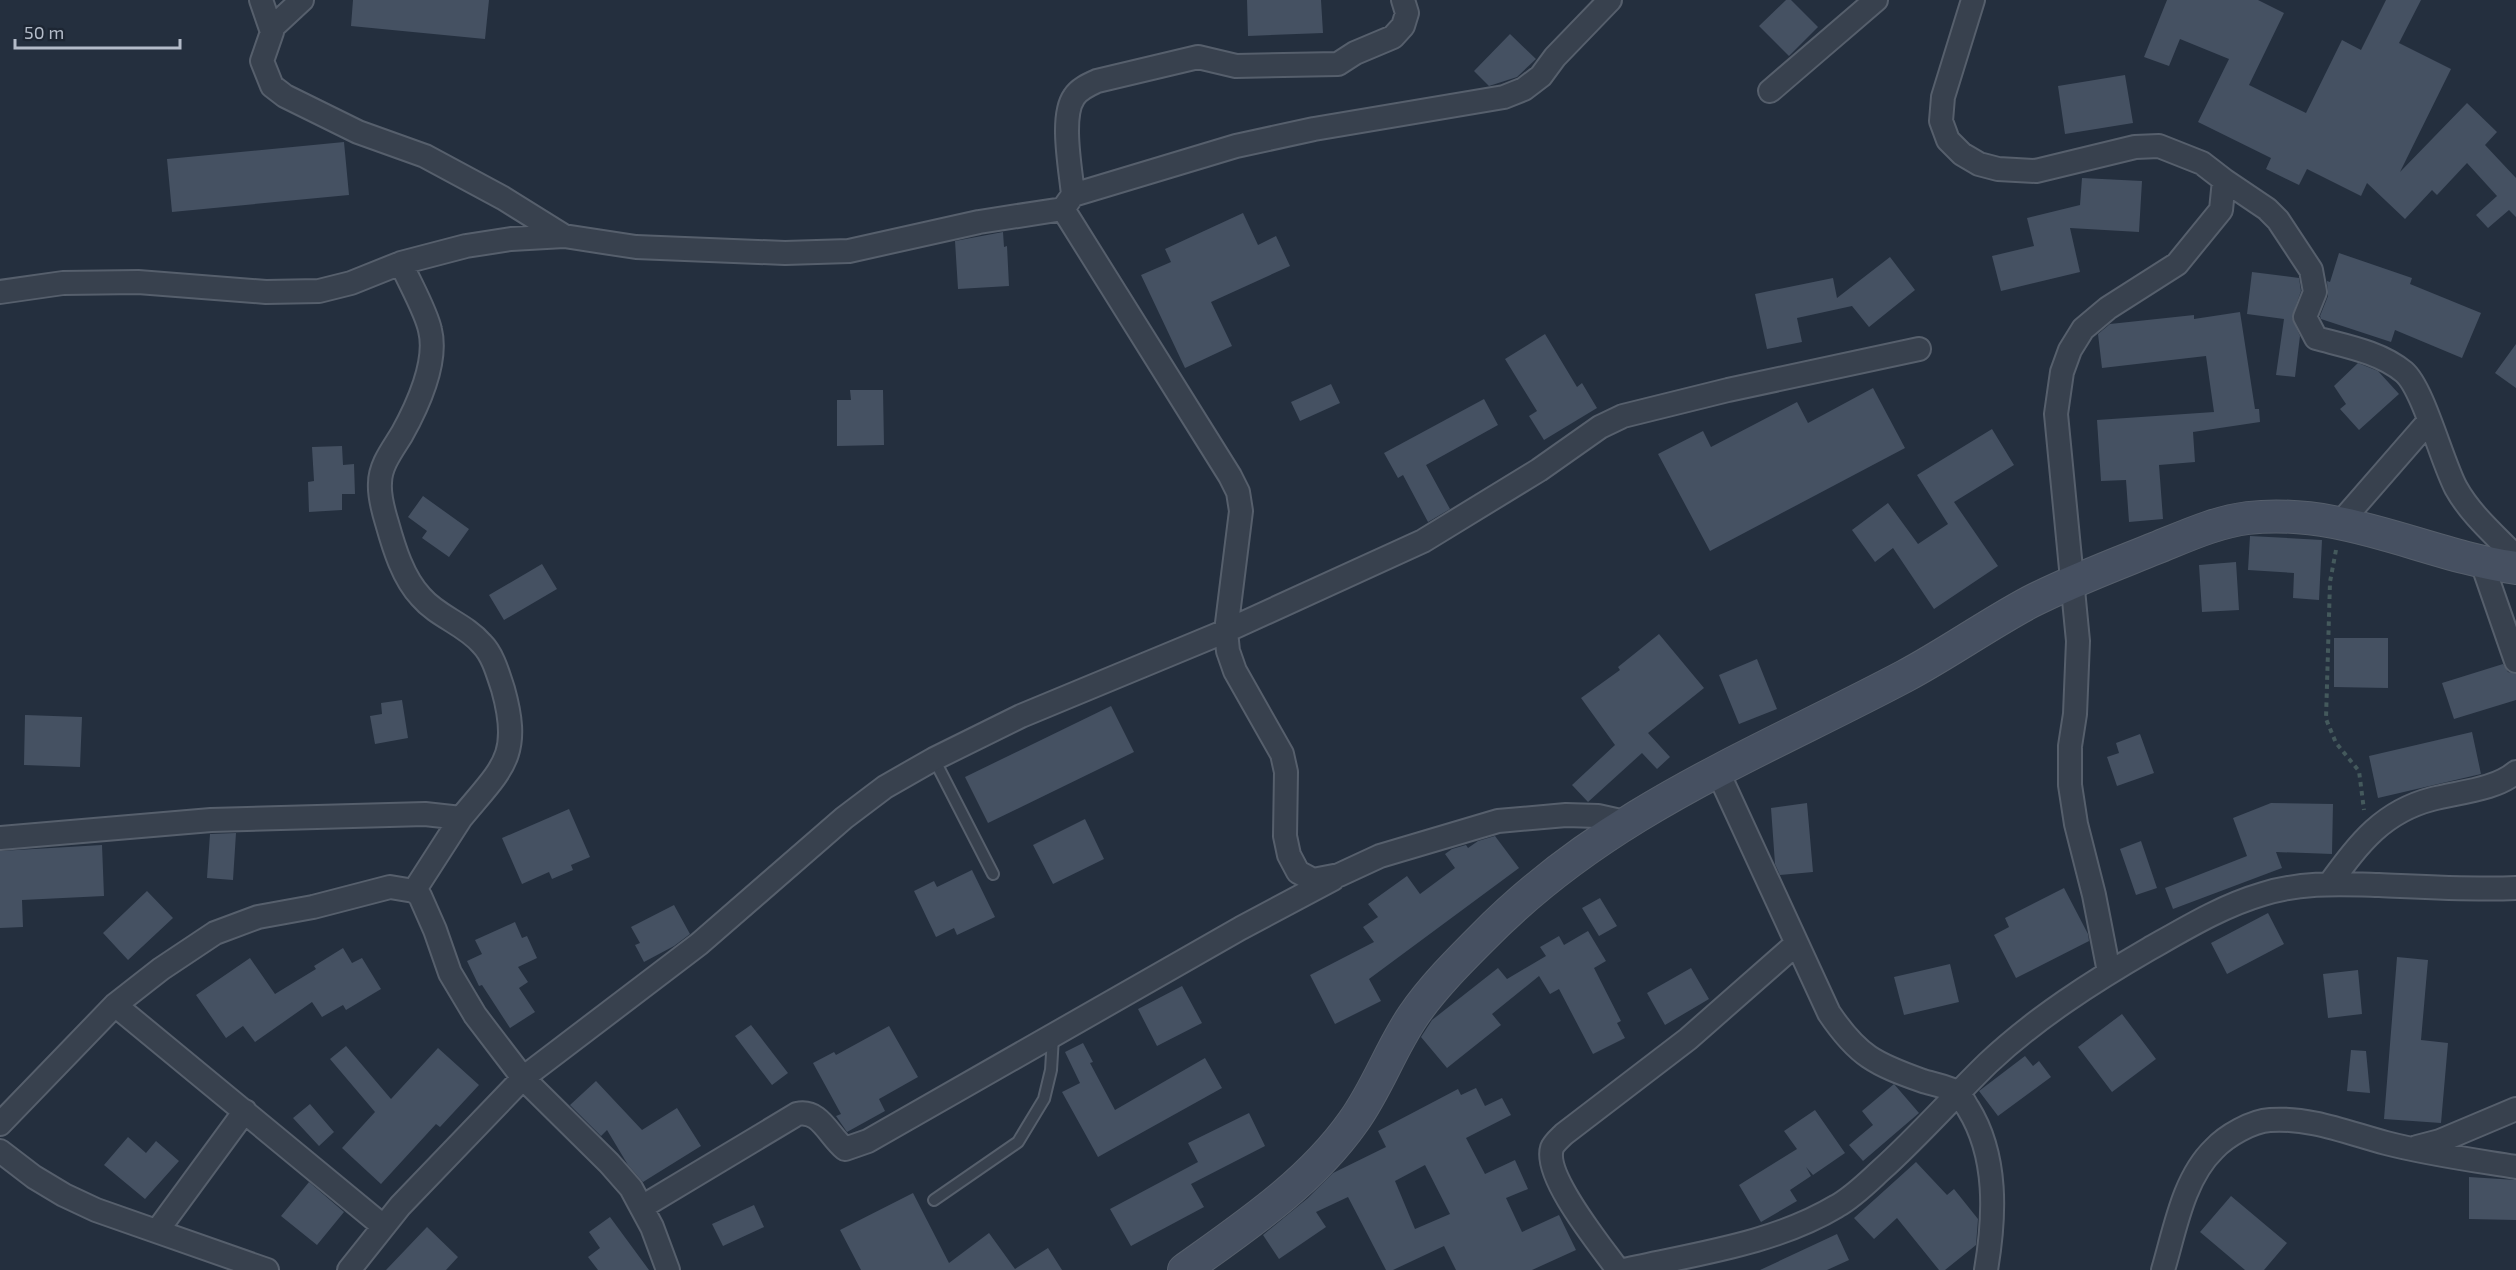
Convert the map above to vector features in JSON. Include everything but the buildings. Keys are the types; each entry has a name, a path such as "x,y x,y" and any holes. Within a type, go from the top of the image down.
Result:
{"main road":[{"path":"1184,1270 1264,1212 1325,1155 1354,1121 1413,1016 1442,980 1506,913 1552,873 1625,822 1717,770 1906,675 2029,603 2073,582 2208,527 2246,518 2310,518 2340,522 2403,538 2482,563 2516,568"}],"street":[{"path":"261,0 272,32"},
{"path":"302,0 273,27 262,60 273,86 285,96 358,132 425,156 503,198 564,236"},
{"path":"1339,875 1313,880 1298,872 1289,855 1285,836 1286,772 1282,754 1235,671 1228,651 1226,631 1241,511 1238,492 1068,202 1067,123 1073,98 1081,89 1097,81 1198,57 1236,66 1338,64 1393,37 1403,26 1407,13 1403,0"},
{"path":"0,292 63,283 138,282 291,293 319,291 351,284 401,263 466,246 512,239 564,236 636,247 828,253 849,251 1068,202 1236,146 1314,129 1476,103 1514,93 1524,89 1541,76 1555,57 1610,0"},
{"path":"1770,91 1876,0"},
{"path":"1973,0 1943,97 1941,121 1948,140 1962,154 1979,164 1998,169 2036,171 2135,147 2159,147 2202,163 2267,209 2278,220 2311,270 2315,292 2305,317 2316,338 2387,361 2406,374 2418,392 2443,461 2457,489 2472,512 2516,557"},
{"path":"2109,972 2094,895 2076,824 2070,785 2070,746 2075,714 2078,641 2056,414 2062,372 2070,350 2083,329 2108,308 2176,264 2198,240 2221,210 2224,180"},
{"path":"401,263 430,331 430,358 419,400 385,461 380,482 381,501 396,553 420,597 433,609 470,633 483,644 491,656 508,709 511,734 509,752 500,770 461,818 414,891"},
{"path":"349,1270 383,1226 523,1078 699,944 844,818 885,787 934,759 1021,716 1226,631 1423,541 1531,475 1600,427 1623,416 1728,390 1919,349"},
{"path":"2340,522 2429,421"},
{"path":"2482,563 2516,660"},
{"path":"1717,770 1829,1013 1846,1038 1866,1057 1890,1070 1958,1093 1973,1116 1990,1171 1993,1200 1992,1231 1986,1270"},
{"path":"2330,884 2379,824 2429,800 2496,783 2516,772"},
{"path":"0,838 211,820 425,814 461,818"},
{"path":"642,1207 797,1114 807,1112 816,1117 844,1149 857,1146 1053,1037 1241,928 1339,875 1380,856 1498,821 1566,815 1598,816 1625,822"},
{"path":"1624,1270 1779,1234 1808,1222 1839,1205 1906,1148 1958,1093 2021,1035 2109,972 2188,926 2231,905 2264,893 2298,885 2516,888"},
{"path":"0,1124 115,1005 161,969 215,933 258,917 313,907 390,887 414,891 420,896 450,973 475,1015 523,1078 609,1163 631,1188 642,1207 668,1270"},
{"path":"1618,1270 1562,1190 1550,1161 1552,1146 1564,1134 1688,1039 1796,944"},
{"path":"115,1005 383,1226"},
{"path":"2413,1149 2440,1141 2516,1109"},
{"path":"157,1231 245,1111"},
{"path":"2163,1270 2183,1204 2197,1171 2214,1148 2240,1130 2268,1120 2311,1122 2413,1149 2516,1167"},
{"path":"0,1151 34,1177 96,1210 267,1270"}],"lane":[{"path":"934,759 993,874"},
{"path":"934,1200 1018,1142 1044,1098 1051,1070 1053,1037"}],"path":[{"path":"2340,522 2331,582 2326,719 2330,733 2354,763 2361,779 2367,837"}]}
